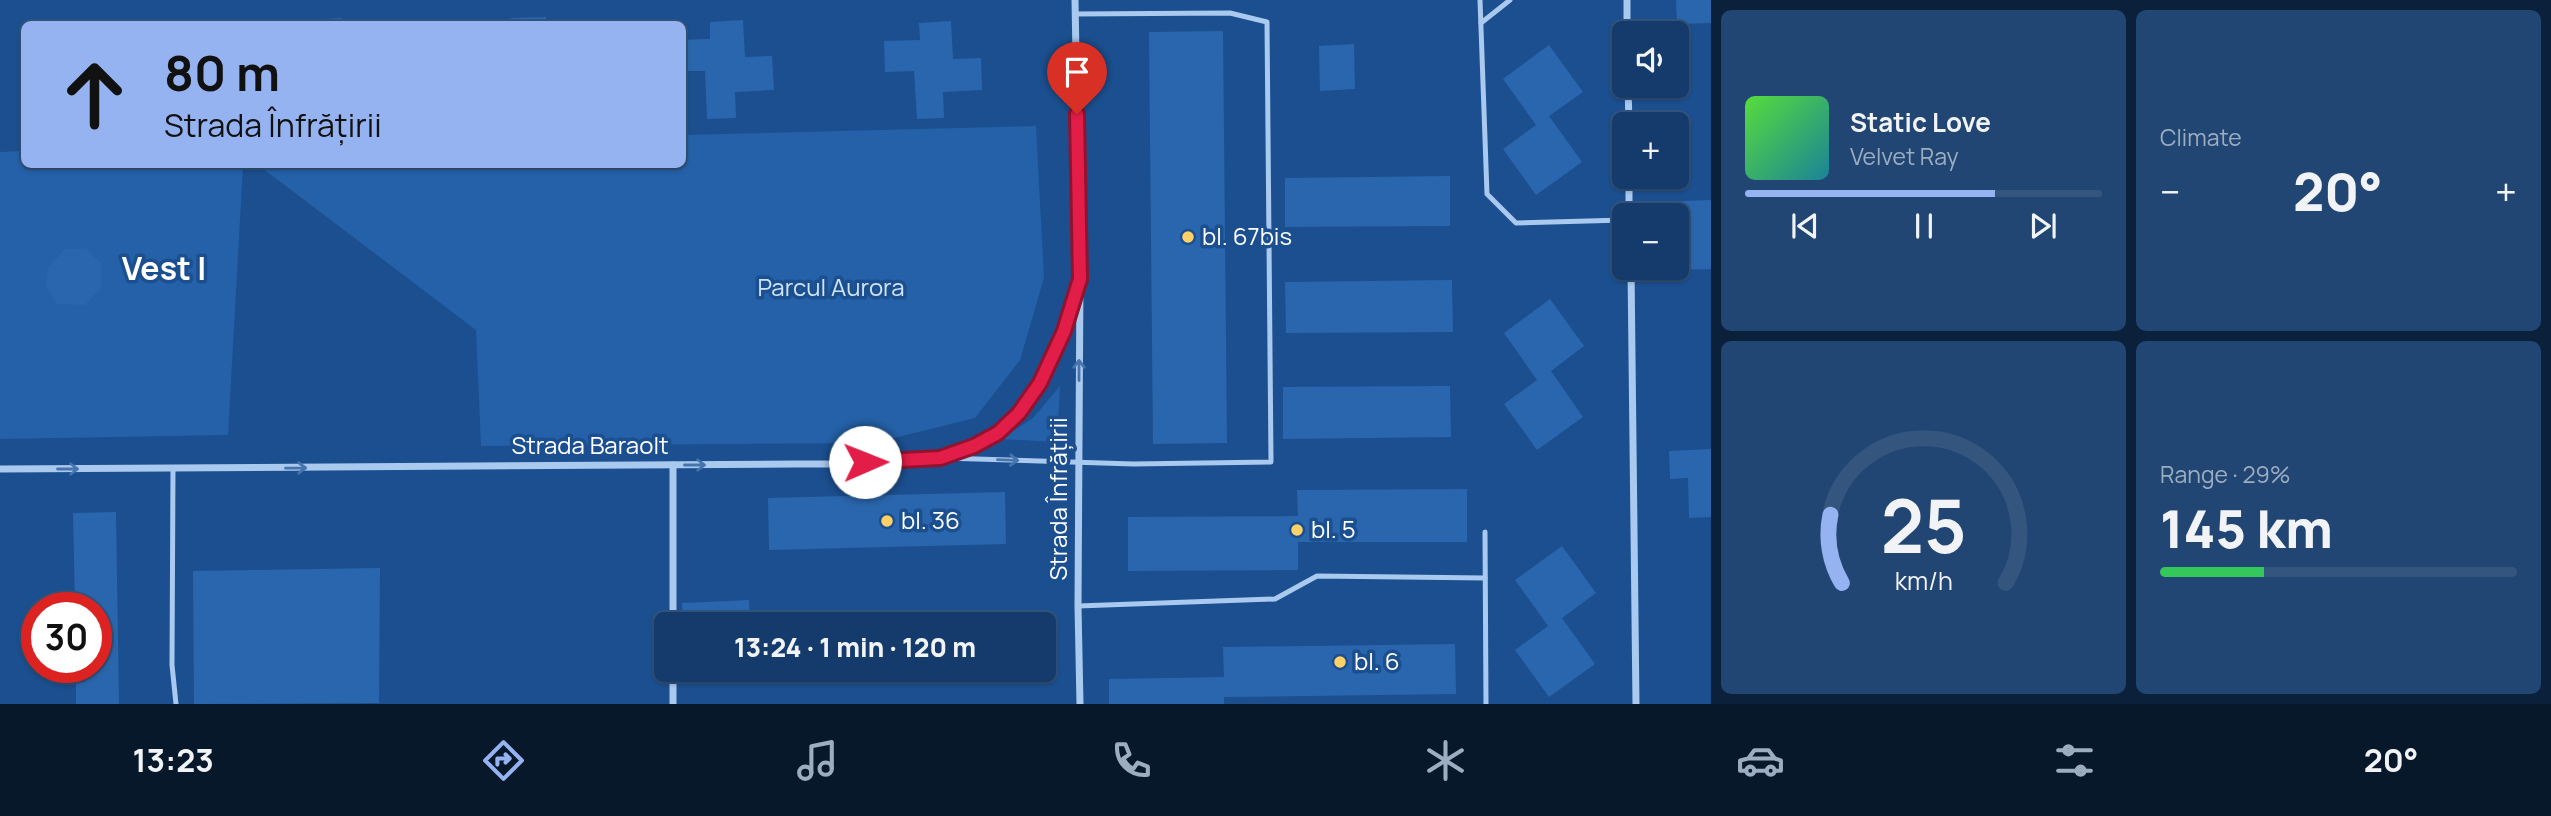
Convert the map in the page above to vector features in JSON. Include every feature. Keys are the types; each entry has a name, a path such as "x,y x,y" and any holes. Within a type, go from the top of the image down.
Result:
{"street":[{"name":"Strada Înfrățirii","path":"1075,0 1080,279 1080,704"},
{"path":"1627,0 1627,21"},
{"name":"Strada Baraolt","path":"0,469 673,465 911,461 940,458 974,446 998,433 1019,413 1040,383 1056,352 1080,279"},
{"path":"1631,280 1636,704"},
{"path":"673,465 673,612"},
{"path":"673,682 673,704"}],"lane":[{"path":"1480,0 1487,194 1516,222 1612,220"},
{"path":"1481,23 1510,0"},
{"path":"940,458 1079,463 1271,462 1267,22 1230,13 1075,14"},
{"path":"173,468 172,665 176,704"},
{"path":"1485,532 1486,704"},
{"path":"1078,606 1275,599 1317,576 1485,578"}],"green space":[{"name":"Parcul Aurora","path":"1036,126 1044,278 1020,360 975,418 874,443 481,446 476,330 262,168 686,168 686,135"},
{"path":"21,151 21,168 243,168 228,435 0,439 0,152"},
{"path":"1060,386 1057,442 1001,439 1033,418"}],"building":[{"path":"1676,0 1711,0 1711,23 1677,21"},
{"path":"546,17 546,21 512,21 511,18"},
{"path":"342,18 342,21 306,21"},
{"path":"743,20 745,57 772,56 774,90 735,92 736,118 707,119 705,71 686,71 686,40 710,39 710,22"},
{"path":"951,21 953,59 981,58 982,90 943,92 944,118 917,119 914,71 885,72 884,41 920,40 919,23"},
{"name":"bl. 67bis","path":"1223,31 1227,443 1153,444 1149,32"},
{"path":"1354,44 1355,89 1320,91 1319,46"},
{"path":"1549,45 1583,92 1549,116 1582,162 1536,195 1503,149 1536,125 1503,79"},
{"path":"1450,176 1450,226 1285,227 1285,178"},
{"path":"1711,200 1711,269 1689,270 1689,203 1655,202"},
{"path":"65,249 86,249 101,263 102,287 85,305 57,304 46,285 48,267"},
{"path":"1452,280 1453,332 1286,333 1285,282"},
{"path":"1550,299 1584,346 1551,371 1583,417 1537,450 1504,404 1537,380 1504,333"},
{"path":"1450,386 1451,437 1283,439 1283,387"},
{"path":"1711,449 1711,517 1689,518 1688,478 1670,479 1669,451"},
{"name":"bl. 5","path":"1467,489 1467,542 1298,542 1298,570 1128,571 1128,517 1298,516 1297,490"},
{"name":"bl. 36","path":"1005,492 1006,544 769,550 768,498"},
{"path":"116,512 119,704 76,704 76,683 112,683 112,592 75,592 73,513"},
{"path":"1562,546 1596,593 1562,618 1595,664 1549,697 1515,650 1548,626 1515,580"},
{"path":"380,568 379,703 194,704 193,571"},
{"path":"749,600 749,612 682,612 682,603"},
{"name":"bl. 6","path":"1455,644 1456,694 1224,697 1224,704 1109,704 1109,679 1224,677 1223,647"}],"place":[{"name":"bl. 67bis","path":"1188,237"},
{"name":"bl. 36","path":"887,521"},
{"name":"bl. 5","path":"1297,530"},
{"name":"bl. 6","path":"1340,662"}],"district":[{"name":"Vest I","path":"164,269"}],"route":[{"path":"865,462 940,458 974,446 998,433 1019,413 1040,383 1056,352 1080,279 1077,114"}]}
